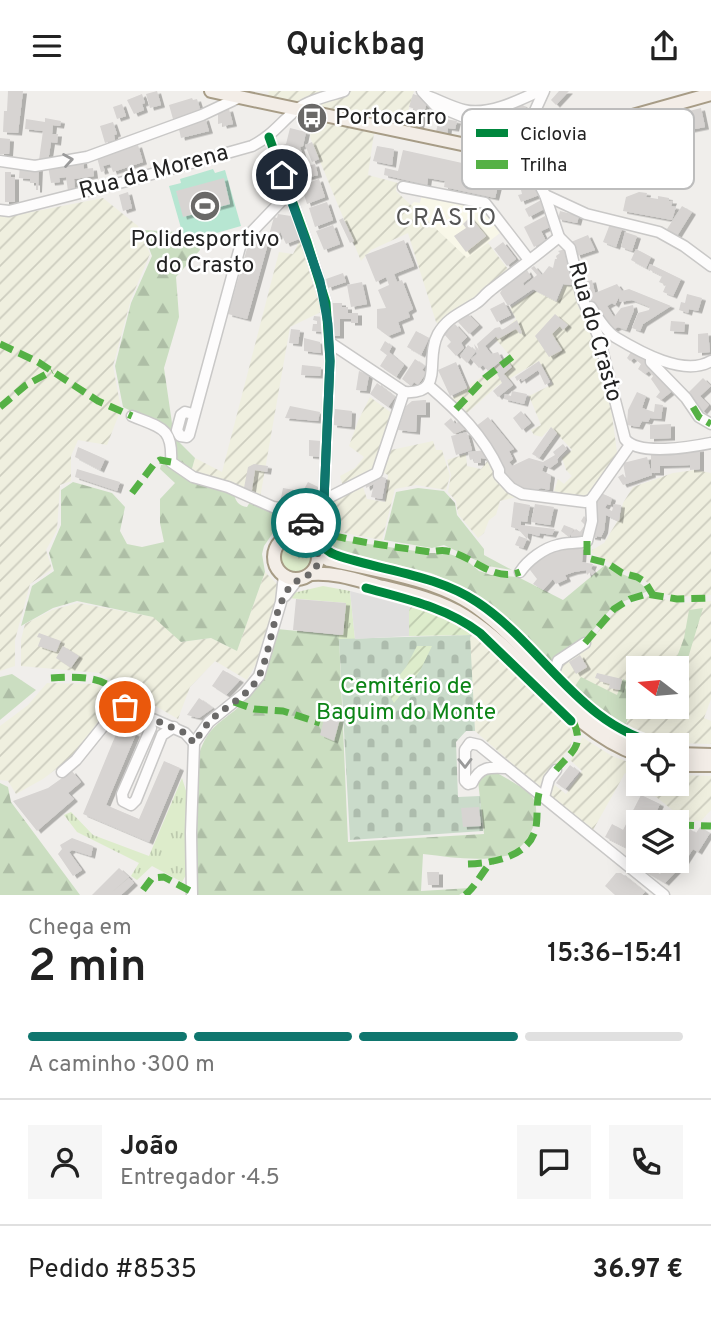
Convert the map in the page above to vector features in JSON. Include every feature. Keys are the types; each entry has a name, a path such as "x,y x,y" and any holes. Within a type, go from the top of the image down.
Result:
{"main road":[{"path":"211,91 462,144"},
{"path":"658,109 711,94"},
{"path":"304,529 318,554 316,568 298,579 284,575 275,564 275,550 284,538 304,529"},
{"path":"318,554 328,560 442,589 468,602 512,637 595,720 626,739"},
{"path":"311,573 330,574 406,593 464,616 506,649 585,726 605,740 626,749"},
{"path":"689,754 711,755"},
{"path":"689,765 711,765"}],"street":[{"path":"296,110 344,91"},
{"path":"487,109 542,91"},
{"path":"535,109 542,91"},
{"path":"424,93 462,110"},
{"path":"424,93 435,105 462,117"},
{"path":"0,161 35,166 87,157 222,107 238,98"},
{"name":"Rua da Morena","path":"0,210 9,211 252,146 269,137 296,110"},
{"path":"269,137 324,293 329,342 324,500"},
{"path":"403,187 485,203 529,260"},
{"name":"Rua do Crasto","path":"542,189 559,237 570,248 582,298 599,338 620,424 630,445"},
{"path":"193,414 240,247 289,194"},
{"path":"545,195 586,214 659,232 711,266"},
{"path":"329,342 404,392 416,393 429,386 432,379 431,354 438,334 459,311 477,303 559,237"},
{"path":"582,298 614,336 651,358 692,368 711,361"},
{"path":"651,358 651,362 699,417 711,424"},
{"path":"429,386 469,423 491,453 499,475 512,488 533,496 585,502 591,500 630,445 665,448 711,443"},
{"path":"304,529 324,500 377,473 404,392"},
{"path":"132,416 162,429 172,442 171,462 183,473 228,487 274,507 301,512 304,529"},
{"path":"520,572 526,563 559,544 587,541 592,521 591,500"},
{"path":"192,895 194,743 209,722 245,693 259,676 281,603 284,575"},
{"path":"281,603 290,586 298,579"},
{"path":"552,678 558,661 585,643"},
{"path":"62,772 76,760 117,709 125,707 174,727 185,733 194,743"},
{"path":"147,716 151,728 122,794 122,801 131,805 162,735 174,727"},
{"path":"507,768 482,769 472,783 468,784 465,781 465,750 470,743 475,743 626,856"},
{"path":"544,797 549,779 556,770"},
{"path":"645,873 664,895"}],"shaded area":[{"path":"422,193 476,205 485,212 500,233 467,259 411,205 414,202 420,203"},
{"path":"350,591 411,607 409,636 355,639"}],"green space":[{"path":"269,91 414,91 404,125 268,95"},
{"path":"313,121 374,133 368,175 398,183 396,191 467,258 488,243 508,272 441,327 436,322 408,233 371,250 361,261 310,137"},
{"name":"Polidesportivo do Crasto","path":"213,169 215,173 225,170 241,226 185,242 169,186 181,183 180,179"},
{"path":"103,198 138,226 150,254 131,299 113,366 121,409 107,445 78,440 71,456 71,481 60,485 57,530 46,550 52,569 30,584 15,640 15,666 0,671 0,216"},
{"path":"142,230 177,232 182,245 198,240 200,250 176,277 179,317 164,368 174,437 195,458 191,472 177,463 165,428 123,407 115,366 131,303 152,256"},
{"path":"302,241 319,287 323,311 290,327 260,498 231,484 191,472 195,458 222,472 279,252 293,254"},
{"path":"564,285 573,286 577,303 593,339 611,408 617,452 616,460 593,493 586,497 567,496 554,491 558,479 564,484 572,476 566,470 562,458 572,450 551,427 542,437 534,435 531,430 541,425 529,396 553,384 539,361 497,386 467,413 451,399 510,356 495,338 516,319 510,308 535,291 557,302"},
{"path":"370,397 393,414 374,472 343,487 340,476 355,468 364,457 349,446"},
{"path":"433,441 436,450 442,450 450,476 446,490 416,485 395,489 382,540 317,528 312,520 321,508 362,484 367,499 385,502 388,475 382,472 391,450"},
{"path":"466,454 467,466 481,469 490,458 521,496 500,501 496,515 489,520 484,533 478,538 458,514 456,501 448,492 451,475 447,460"},
{"path":"164,464 182,475 234,493 236,501 242,506 247,507 250,502 297,516 295,523 275,530 264,546 262,554 265,572 237,651 211,638 181,642 153,617 77,601 53,608 21,626 32,586 54,571 49,553 61,525 61,490 73,482 112,493 125,507 120,531 127,544 142,547 164,542 160,523 160,499 175,483 160,469"},
{"path":"695,470 711,473 711,595 677,597 653,591 638,575 618,568 592,553 592,550 604,543 620,517 623,503 633,487 673,473"},
{"path":"418,488 444,491 455,503 457,515 484,549 484,555 512,570 488,566 444,545 432,548 384,540 396,492"},
{"path":"321,537 429,553 446,553 465,559 479,571 491,575 518,577 563,600 605,565 639,582 648,591 613,606 583,642 552,665 489,603 470,590 431,573 336,550"},
{"path":"296,540 308,545 313,557 308,569 296,574 284,569 279,557 284,545"},
{"path":"265,572 280,587 256,664 247,680 215,661 190,687 178,719 99,673 21,666 21,640 25,624 52,610 78,603 154,617 181,642 211,638 237,651"},
{"path":"323,586 350,591 355,639 339,639 339,635 343,634 346,603 288,598 293,593"},
{"path":"648,596 681,603 711,601 711,699 704,718 711,721 711,744 689,743 689,733 635,732 602,712 558,669 586,646 615,611"},
{"path":"411,607 439,616 469,631 470,635 409,636"},
{"path":"703,608 689,656 677,656 684,638 689,610"},
{"path":"277,629 339,635 348,842 484,834 478,781 485,773 493,771 526,791 535,802 535,820 527,839 513,853 485,859 423,854 421,891 470,888 459,895 197,895 196,767 200,751 212,730 244,702 258,684"},
{"path":"469,631 516,673 574,733 570,748 546,776 542,790 475,731"},
{"name":"Cemitério de Baguim do Monte","path":"470,635 475,731 466,731 456,742 458,797 480,796 483,831 350,840 339,639"},
{"path":"417,646 432,646 420,671 394,703 387,691 406,667"},
{"path":"12,674 36,690 0,720 0,677"},
{"path":"581,677 617,695 623,679 626,680 626,724 622,725 597,708 575,686"},
{"path":"47,683 101,684 101,695 111,702 77,753 43,779 16,794 8,781 0,780 0,726 28,705"},
{"path":"582,737 612,756 626,761 626,774 593,830 548,795 551,782 566,794 582,771 570,760"},
{"path":"689,775 711,776 711,810 701,821 689,821 689,810 672,810 655,796 689,796"},
{"path":"182,778 186,791 186,875 182,882 152,866 137,880 131,876 139,863 77,832 64,815 71,812 93,835 149,856"},
{"path":"0,783 8,787 11,802 80,895 0,895"}],"building":[{"path":"8,91 23,91 18,133 3,132"},
{"path":"157,91 161,105 150,108 146,94"},
{"path":"559,91 569,91 556,105 551,100"},
{"path":"142,94 144,110 134,114 127,100"},
{"path":"413,94 428,99 419,129 403,125 407,114 413,115 415,109 409,107"},
{"path":"197,99 201,112 173,119 169,105"},
{"path":"122,104 126,116 117,119 113,107"},
{"path":"521,104 526,107 525,109 502,109"},
{"path":"701,108 705,127 694,129 694,110"},
{"path":"229,109 233,124 218,124 218,112"},
{"path":"45,118 61,121 60,126 53,125 52,134 58,134 57,143 51,142 48,162 39,160 43,131 25,129 26,119 45,122"},
{"path":"205,118 209,131 181,138 178,125"},
{"path":"439,118 457,121 455,129 448,128 447,135 436,132"},
{"path":"113,122 117,134 114,135 115,140 105,143 100,126"},
{"path":"290,128 306,132 303,146 300,147 304,160 288,164 283,145 286,144"},
{"path":"0,138 10,139 9,154 0,154"},
{"path":"312,142 319,159 312,162 305,145"},
{"path":"138,145 143,162 113,172 110,164 103,166 105,171 101,172 96,154 106,151 107,155"},
{"path":"377,146 394,149 392,165 373,161"},
{"path":"403,150 462,163 462,189 497,189 495,198 444,187 445,181 428,178 427,185 384,175 385,168 398,171"},
{"path":"83,161 84,169 93,168 94,176 74,179 75,190 68,191 66,177 59,178 60,182 51,183 48,166"},
{"path":"315,164 318,175 298,180 295,169"},
{"path":"20,165 39,166 38,190 36,183 30,183 30,179 19,178"},
{"path":"5,172 11,172 11,177 15,177 15,202 5,202"},
{"path":"224,178 230,204 183,217 176,191"},
{"path":"319,179 325,197 307,204 301,185"},
{"path":"537,189 539,195 521,202 518,195 522,194 521,190"},
{"path":"128,192 132,208 123,211 119,195"},
{"path":"639,192 647,193 646,197 658,199 658,196 673,201 671,206 676,207 672,220 623,211 626,197"},
{"path":"541,200 546,208 529,217 525,209"},
{"path":"327,202 333,220 315,227 309,208"},
{"path":"682,206 692,212 677,236 667,229"},
{"path":"560,211 579,216 577,223 558,219"},
{"path":"278,214 291,216 299,239 286,244 280,231 278,237 269,235 274,217 277,218"},
{"path":"545,216 550,227 541,231 546,241 534,247 524,227"},
{"path":"470,217 486,236 466,252 454,236 466,228 463,224"},
{"path":"343,218 354,241 350,243 339,220"},
{"path":"610,224 622,229 616,247 603,242"},
{"path":"333,225 340,244 324,250 316,231"},
{"path":"625,232 637,236 632,251 621,247"},
{"path":"588,235 595,250 577,256 571,242"},
{"path":"257,237 269,240 247,319 228,314 248,245 253,246"},
{"path":"404,240 414,266 394,274 397,282 402,280 413,309 408,312 410,317 398,322 401,331 388,336 377,328 377,309 386,308 378,290 389,285 386,277 376,282 365,255"},
{"path":"503,242 516,259 507,266 494,249"},
{"path":"566,249 569,255 565,256 572,270 573,285 563,284 556,301 533,289 508,306 500,293 503,288 527,270 531,277 523,283 524,286 537,275 531,268 534,266 542,275 549,266 553,268 556,256 560,253 558,251"},
{"path":"636,249 651,257 646,268 631,260"},
{"path":"650,264 681,279 673,296 663,292 666,285 659,282 662,276 648,269"},
{"path":"343,273 346,282 328,288 326,279"},
{"path":"592,280 595,293 617,284 622,291 629,289 671,306 643,324 640,331 632,328 638,313 649,310 650,307 632,300 620,302 619,297 615,305 612,303 607,306 614,317 621,308 633,305 634,310 626,330 618,327 611,331 586,293 584,282"},
{"path":"362,282 367,304 351,307 347,285"},
{"path":"687,294 702,298 698,311 689,309 688,313 679,310 681,302 685,303"},
{"path":"504,302 511,315 497,322 490,309"},
{"path":"331,303 342,303 342,307 348,307 348,313 358,313 358,323 351,323 351,319 340,319 340,336 331,336"},
{"path":"467,313 479,325 469,334 458,322"},
{"path":"555,314 568,325 563,330 560,326 552,334 562,350 549,357 535,336"},
{"path":"314,316 324,317 324,332 312,331 313,324 317,324 317,321 313,320"},
{"path":"517,320 522,333 516,329 498,339 496,336 485,346 491,354 498,352 502,360 488,371 483,365 479,368 471,359 477,354 474,344 479,350 477,344 495,328 500,327 502,330"},
{"path":"671,321 685,322 684,332 670,331"},
{"path":"455,324 467,337 461,343 464,348 456,356 447,346 451,342 444,334"},
{"path":"291,329 300,330 298,344 289,343"},
{"path":"416,331 429,338 421,355 407,347"},
{"path":"708,333 710,352 698,353 698,334"},
{"path":"304,338 320,342 321,353 304,351"},
{"path":"385,341 392,346 389,352 404,365 396,377 380,366 387,355 380,350"},
{"path":"468,345 476,351 467,363 460,356"},
{"path":"633,349 665,377 662,381 671,392 661,400 656,397 660,392 649,371 645,374 638,369 641,364 634,358 630,361 627,358"},
{"path":"415,359 425,366 422,370 426,373 418,385 414,382 411,386 402,379"},
{"path":"506,360 512,367 504,374 513,385 498,397 493,391 502,383 495,370"},
{"path":"539,361 550,382 545,385 538,370 522,381 521,378 517,381 515,377"},
{"path":"456,362 467,388 450,396 438,370"},
{"path":"302,365 321,367 320,376 301,375"},
{"path":"359,371 369,375 366,391 356,390"},
{"path":"703,378 711,386 700,396 709,405 703,412 686,395"},
{"path":"377,383 395,397 388,407 370,394"},
{"path":"512,391 527,394 524,404 504,399 505,394 511,396"},
{"path":"637,392 646,396 642,408 654,412 655,404 663,405 661,419 650,418 648,422 642,421 639,427 627,425 628,410"},
{"path":"426,400 426,415 417,415 416,432 398,430 406,406 412,401"},
{"path":"290,406 320,412 318,421 285,418"},
{"path":"335,409 352,411 351,427 333,425"},
{"path":"521,411 531,423 522,430 513,418"},
{"path":"488,417 514,449 509,451 513,459 509,462 512,466 529,458 543,462 555,455 553,452 563,444 567,449 557,459 558,462 550,468 544,465 542,471 551,475 549,490 524,490 502,476 502,466 475,427"},
{"path":"451,418 455,424 461,420 468,428 454,434 444,424"},
{"path":"671,424 671,438 650,439 650,425"},
{"path":"551,427 557,433 539,458 532,454"},
{"path":"467,432 472,450 456,455 451,436"},
{"path":"309,440 321,441 321,457 309,456"},
{"path":"78,447 105,459 100,470 75,457"},
{"path":"700,449 700,469 690,470 690,465 660,466 660,473 651,473 651,452"},
{"path":"486,450 488,459 481,458 481,463 470,460 468,452"},
{"path":"647,457 652,475 623,485 618,477 623,474 626,479 623,463"},
{"path":"254,464 268,466 267,472 255,470 251,496 243,493 248,467"},
{"path":"77,469 120,482 117,491 75,477"},
{"path":"379,476 386,478 382,499 371,497 374,484 366,488 365,482"},
{"path":"308,482 320,488 312,502 304,497 306,493 303,491"},
{"path":"283,488 300,491 297,506 280,503"},
{"path":"601,493 612,498 610,505 607,504 605,508 612,511 614,504 621,505 619,521 606,515 604,531 601,537 597,538 591,537 596,501"},
{"path":"514,502 530,505 527,522 521,521 521,525 555,529 552,535 528,533 527,539 518,529 511,527"},
{"path":"535,504 554,507 550,525 531,522"},
{"path":"584,516 590,522 587,532 580,540 571,542 571,534 576,529 580,532 585,525 581,521"},
{"path":"564,525 574,529 569,537 561,531"},
{"path":"519,536 527,539 523,548 515,545"},
{"path":"565,547 583,547 582,562 593,564 591,569 595,572 587,575 586,570 574,572 565,575 567,579 556,584 553,579 543,590 533,584 537,579 527,566 542,555"},
{"path":"296,599 346,603 343,635 293,630"},
{"path":"39,633 61,641 56,652 38,646 41,638 37,637"},
{"path":"63,646 79,656 71,668 56,658"},
{"path":"580,655 587,667 576,674 569,662"},
{"path":"223,670 240,680 226,695 212,686"},
{"path":"597,673 622,679 620,690 609,688 610,684 599,681 595,678"},
{"path":"199,698 213,708 199,718 187,715"},
{"path":"325,715 340,719 334,741 320,735"},
{"path":"119,727 136,734 106,805 139,819 164,761 180,768 149,842 83,814"},
{"path":"570,765 579,772 565,789 556,783"},
{"path":"72,771 81,782 68,793 74,799 37,831 13,801 48,788"},
{"path":"640,796 660,804 657,810 633,810"},
{"path":"479,807 481,826 463,827 461,808"},
{"path":"612,824 623,830 626,824 626,848 605,837"},
{"path":"700,827 710,833 698,852 693,849 689,855 689,831 696,833"},
{"path":"72,838 93,846 91,856 72,850 69,852 82,870 73,876 58,854 62,849 60,845"},
{"path":"119,868 129,877 112,892 129,878 134,883 121,895 92,895"},
{"path":"427,872 439,872 439,885 428,885"},
{"path":"616,873 621,873 645,892 642,895 615,895 605,886"},
{"path":"648,873 674,873 665,883"}],"marked path":[{"path":"0,344 38,362 98,401 132,416"},
{"path":"456,409 485,378 512,357"},
{"path":"0,407 26,385 52,371"},
{"path":"693,407 699,417 711,424"},
{"path":"132,493 154,464 160,460 171,462"},
{"path":"314,526 321,531 368,543 430,552 447,551 501,574 520,572"},
{"path":"587,541 587,558 607,563 622,573 637,577 645,582 653,595"},
{"path":"585,643 614,609 630,599 647,594 677,599 711,598"},
{"path":"51,678 84,678 105,683 120,696 125,707"},
{"path":"234,702 254,709 283,711 320,723"},
{"path":"556,770 576,746 577,734 571,716"},
{"path":"468,864 499,860 518,852 526,845 536,827 539,793"},
{"path":"689,825 711,826"},
{"path":"465,895 492,861"},
{"path":"143,890 152,878 164,877 192,892"}],"cycle path":[{"path":"269,137 326,303 330,361 324,500 308,517 299,534"},
{"path":"304,529 331,553 444,585 477,602 501,620 586,704 609,722 629,733"},
{"path":"366,588 425,605 467,624 480,633 571,721"}],"way so far":[{"path":"125,707 185,733 194,743 209,722 245,693 259,676 281,603 290,586 316,568 318,554 304,531 306,523"}],"place":[{"name":"Portocarro","path":"312,118"},
{"name":"Polidesportivo do Crasto","path":"205,206"}],"district":[{"name":"CRASTO","path":"447,219"}],"route":[{"path":"282,175 320,281 328,324 330,361 324,500 306,523"}]}
